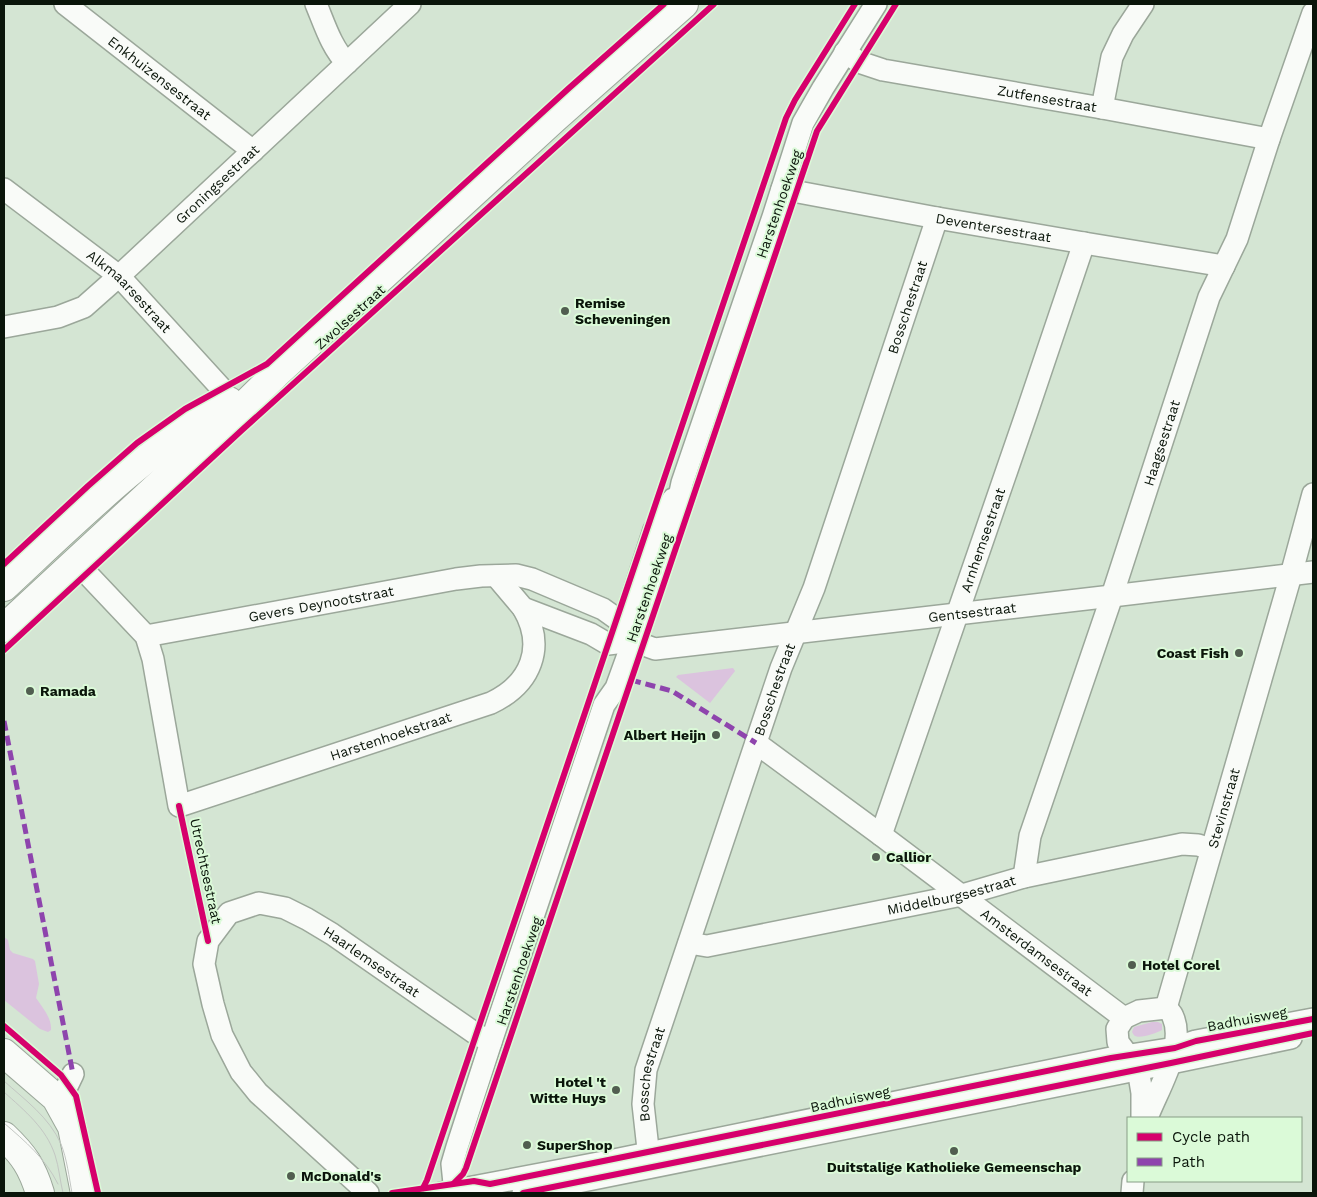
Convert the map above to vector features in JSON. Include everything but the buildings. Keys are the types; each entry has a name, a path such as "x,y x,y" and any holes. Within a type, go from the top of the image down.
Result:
{"main road":[{"name":"Zwolsestraat","path":"4,628 76,562 229,410 276,374 567,107 684,4"},
{"name":"Zwolsestraat","path":"4,587 85,512 165,443 229,410"},
{"path":"4,1052 48,1090 59,1103 72,1127 85,1193"},
{"path":"4,1136 22,1155 31,1168 40,1193"}],"street":[{"name":"Enkhuizensestraat","path":"65,4 253,152"},
{"path":"316,4 335,47 347,63"},
{"name":"Groningsestraat","path":"4,327 58,317 84,307 253,152 410,4"},
{"name":"Harstenhoekweg","path":"450,1192 452,1164 491,1042 604,705 616,688 624,637 671,536 682,483 803,124 822,88 876,4"},
{"path":"1102,108 1112,57 1141,4"},
{"name":"Haagsestraat","path":"1024,877 1030,836 1112,596 1209,297 1237,238 1313,13"},
{"name":"Zutfensestraat","path":"845,52 859,62 883,70 1269,139"},
{"name":"Alkmaarsestraat","path":"4,189 118,276 222,389 229,410"},
{"name":"Deventersestraat","path":"782,189 938,218 1224,266"},
{"name":"Bosschestraat","path":"649,1160 643,1104 646,1070 781,668 818,578 938,218"},
{"name":"Arnhemsestraat","path":"881,835 1084,243"},
{"name":"Stevinstraat","path":"1166,1008 1313,494"},
{"name":"Utrechtsestraat","path":"76,562 146,636 180,806"},
{"name":"Gentsestraat","path":"523,608 591,634 608,644 624,637 655,649 1313,572"},
{"name":"Gevers Deynootstraat","path":"146,636 456,579 516,575 532,578 603,609 617,619 624,637"},
{"path":"496,576 523,608"},
{"name":"Harstenhoekstraat","path":"180,806 502,698 523,679 532,661 534,640 530,620 523,608"},
{"name":"Amsterdamsestraat","path":"756,744 881,835 1124,1018"},
{"name":"Middelburgsestraat","path":"690,943 707,946 962,896 1024,877 1182,844 1198,845 1211,849"},
{"name":"Haarlemsestraat","path":"229,913 259,903 292,911 332,934 476,1034 491,1042"},
{"name":"Utrechtsestraat","path":"229,913 208,941 204,964 222,1035 242,1072 258,1094 368,1193"},
{"path":"1142,1117 1142,1093 1133,1062 1118,1042 1117,1029 1124,1018 1139,1011 1166,1008 1173,1015 1176,1027 1173,1055 1147,1117"},
{"name":"Badhuisweg","path":"1173,1055 1215,1037 1313,1019"},
{"name":"Badhuisweg","path":"450,1192 649,1160 1133,1062 1313,1033"},
{"path":"59,1103 73,1074"},
{"name":"Badhuisweg","path":"523,1193 649,1160"}],"shaded area":[{"path":"733,668 735,671 710,703 676,677 678,675"},
{"path":"4,937 8,940 10,950 13,953 35,961 39,984 36,998 50,1021 51,1030 48,1032 40,1029 4,1000"},
{"path":"1152,1022 1162,1024 1162,1030 1144,1036 1137,1037 1133,1035 1134,1027"}],"tram line":[{"path":"4,1081 43,1117 56,1134 65,1156 72,1193"},
{"path":"4,1092 34,1120 46,1136 56,1160 63,1193"},
{"path":"4,1123 41,1158 58,1184"}],"marked path":[{"path":"631,680 672,691 756,743"},
{"path":"4,721 73,1074"}],"cycle path":[{"path":"4,564 137,443 185,409 267,364 568,89 664,4"},
{"path":"4,650 242,430 714,4"},
{"path":"423,1188 786,118 795,100 855,4"},
{"path":"454,1183 466,1168 817,131 896,4"},
{"path":"179,806 208,941"},
{"path":"392,1193 474,1181 490,1184 1313,1019"},
{"path":"4,1026 61,1075 76,1096 98,1193"},
{"path":"523,1193 1313,1033"}],"place":[{"name":"Remise Scheveningen","path":"565,311"},
{"name":"Coast Fish","path":"1239,653"},
{"name":"Ramada","path":"30,691"},
{"name":"Albert Heijn","path":"716,735"},
{"name":"Callior","path":"876,857"},
{"name":"Hotel Corel","path":"1132,965"},
{"name":"Hotel 't Witte Huys","path":"616,1090"},
{"name":"SuperShop","path":"527,1145"},
{"name":"Duitstalige Katholieke Gemeenschap","path":"954,1151"},
{"name":"McDonald's","path":"291,1176"}]}
